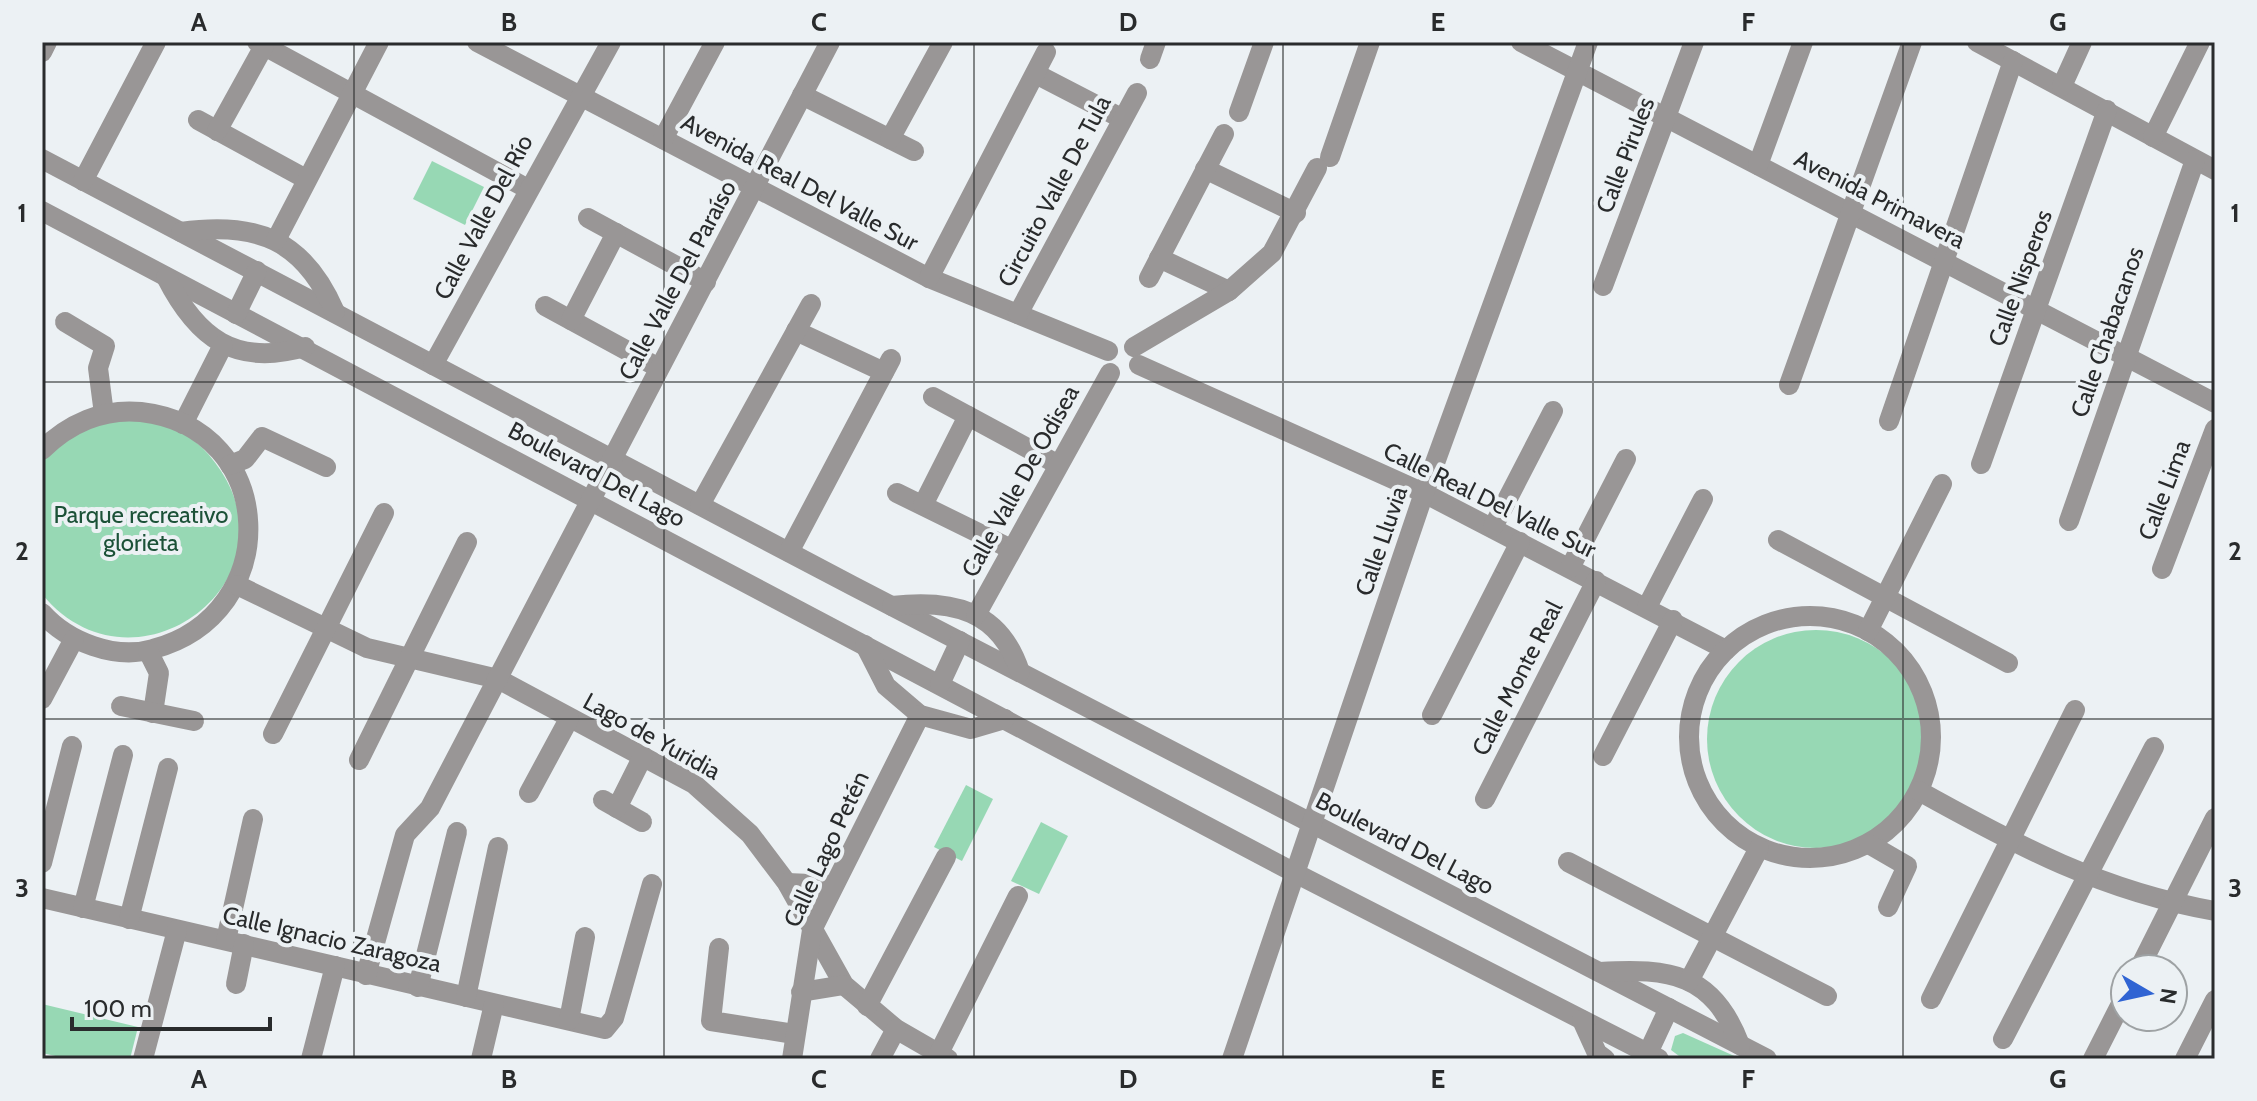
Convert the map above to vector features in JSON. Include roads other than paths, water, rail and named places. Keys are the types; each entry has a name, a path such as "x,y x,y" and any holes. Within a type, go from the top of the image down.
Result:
{"street":[{"path":"42,52 47,42"},
{"path":"83,181 156,42"},
{"path":"276,240 379,42"},
{"name":"Avenida Real Del Valle Sur","path":"477,42 929,278 1108,351"},
{"name":"Calle Valle Del Río","path":"433,365 579,94 590,82 611,42"},
{"path":"663,139 715,42"},
{"name":"Calle Valle Del Paraíso","path":"366,975 405,835 430,808 830,42"},
{"path":"890,139 943,42"},
{"path":"1239,112 1264,42"},
{"path":"1137,356 1120,343 1108,351 1106,366 1110,373 1127,377 1137,356 1229,291 1272,253 1324,162 1370,42"},
{"name":"Avenida Primavera","path":"1521,42 2215,403"},
{"name":"Calle Lluvia","path":"1232,1059 1424,493 1588,42"},
{"name":"Calle Pirules","path":"1603,286 1694,42"},
{"path":"1758,165 1803,42"},
{"path":"1789,385 1853,214 1912,42"},
{"path":"1977,42 2215,170"},
{"path":"2062,86 2082,42"},
{"path":"2153,137 2200,42"},
{"path":"217,131 261,44 528,189"},
{"path":"929,278 1046,52"},
{"path":"1889,421 2013,61"},
{"path":"1036,74 1121,118"},
{"name":"Circuito Valle De Tula","path":"1018,314 1137,93"},
{"path":"802,95 914,151"},
{"name":"Calle Nisperos","path":"1981,464 2107,110"},
{"path":"198,120 306,179"},
{"path":"1149,278 1224,134"},
{"name":"Boulevard Del Lago","path":"42,159 892,606 1767,1059"},
{"name":"Calle Chabacanos","path":"2069,521 2195,160"},
{"path":"1205,169 1296,213"},
{"name":"Boulevard Del Lago","path":"42,211 305,347 1297,874 1654,1056"},
{"path":"588,218 706,282"},
{"path":"181,232 220,226 276,240 300,257 322,282 335,312"},
{"path":"571,320 616,233"},
{"path":"1159,258 1229,291"},
{"path":"236,314 257,271"},
{"path":"166,277 184,312 223,345 277,355 305,347"},
{"path":"700,505 811,304"},
{"path":"545,306 659,368"},
{"path":"65,322 105,346 98,368 104,414"},
{"path":"789,552 887,366 796,331"},
{"path":"183,424 223,345"},
{"name":"Calle Real Del Valle Sur","path":"1137,356 1493,527 1726,650"},
{"name":"Calle Valle De Odisea","path":"976,615 1110,373"},
{"path":"933,397 1057,464"},
{"path":"42,450 78,423 104,414 131,411 158,414 183,424 217,449 230,465 248,512 249,537 237,585 221,609 200,629 175,643 148,651 110,651 74,639 42,613"},
{"path":"1493,527 1553,411"},
{"path":"923,505 968,416"},
{"name":"Calle Lima","path":"2162,569 2215,429"},
{"path":"230,465 245,459 262,437 326,467"},
{"path":"1570,568 1626,459"},
{"path":"1868,631 1942,484"},
{"path":"897,493 1011,549"},
{"path":"1647,607 1703,499"},
{"path":"273,734 384,513"},
{"path":"1778,540 2008,663"},
{"path":"359,760 467,542"},
{"path":"1432,715 1520,542"},
{"name":"Calle Monte Real","path":"1485,799 1596,581"},
{"name":"Lago de Yuridia","path":"237,585 367,648 463,668 498,679 694,784 750,834 787,883 844,985 896,1029 943,1057"},
{"name":"Boulevard Del Lago","path":"892,606 952,605 976,615 991,625 1013,650 1020,672"},
{"path":"1794,617 1845,621 1868,631 1893,649 1913,672 1926,701 1931,731 1929,762 1919,791 1898,821 1869,844 1834,857 1795,859 1759,848 1734,832 1714,811 1699,786 1691,758 1689,728 1695,699 1708,673 1726,650 1770,623 1794,617"},
{"path":"1603,756 1673,620"},
{"path":"42,699 74,639"},
{"path":"940,684 960,641"},
{"path":"865,645 886,686 920,715 971,729 1005,719"},
{"path":"148,651 159,673 153,713"},
{"path":"121,706 194,721"},
{"path":"1931,999 2075,710"},
{"name":"Calle Lago Petén","path":"792,1059 812,930 920,715"},
{"path":"529,793 569,719"},
{"path":"42,863 72,746"},
{"path":"2003,1039 2154,747"},
{"path":"83,908 123,755"},
{"path":"642,822 610,804 643,756"},
{"path":"129,919 168,768"},
{"path":"1919,791 2010,842 2087,877 2126,892 2215,911"},
{"path":"2147,953 2215,818"},
{"path":"236,984 235,942 253,819"},
{"path":"418,987 457,832"},
{"path":"1869,844 1907,866 1888,907"},
{"path":"466,997 498,847"},
{"path":"1689,981 1759,848"},
{"path":"867,1006 946,857"},
{"path":"1568,862 1827,996"},
{"path":"787,883 834,885"},
{"name":"Calle Ignacio Zaragoza","path":"42,898 605,1029 611,1025 652,884"},
{"path":"943,1057 1018,896"},
{"path":"143,1059 177,930"},
{"path":"569,1020 585,937"},
{"path":"719,948 711,1021 794,1034"},
{"path":"311,1059 335,966"},
{"path":"1597,972 1654,969 1689,981 1729,1015 1740,1045"},
{"path":"801,992 844,985"},
{"path":"2185,1059 2215,1000"},
{"path":"481,1059 494,1004"},
{"path":"1654,1056 1669,1008"},
{"path":"1582,1020 1597,1053 1605,1059"},
{"path":"2093,1059 2109,1028"},
{"path":"880,1059 896,1029"}],"park label":[{"name":"Parque recreativo glorieta","path":"141,528"}]}
